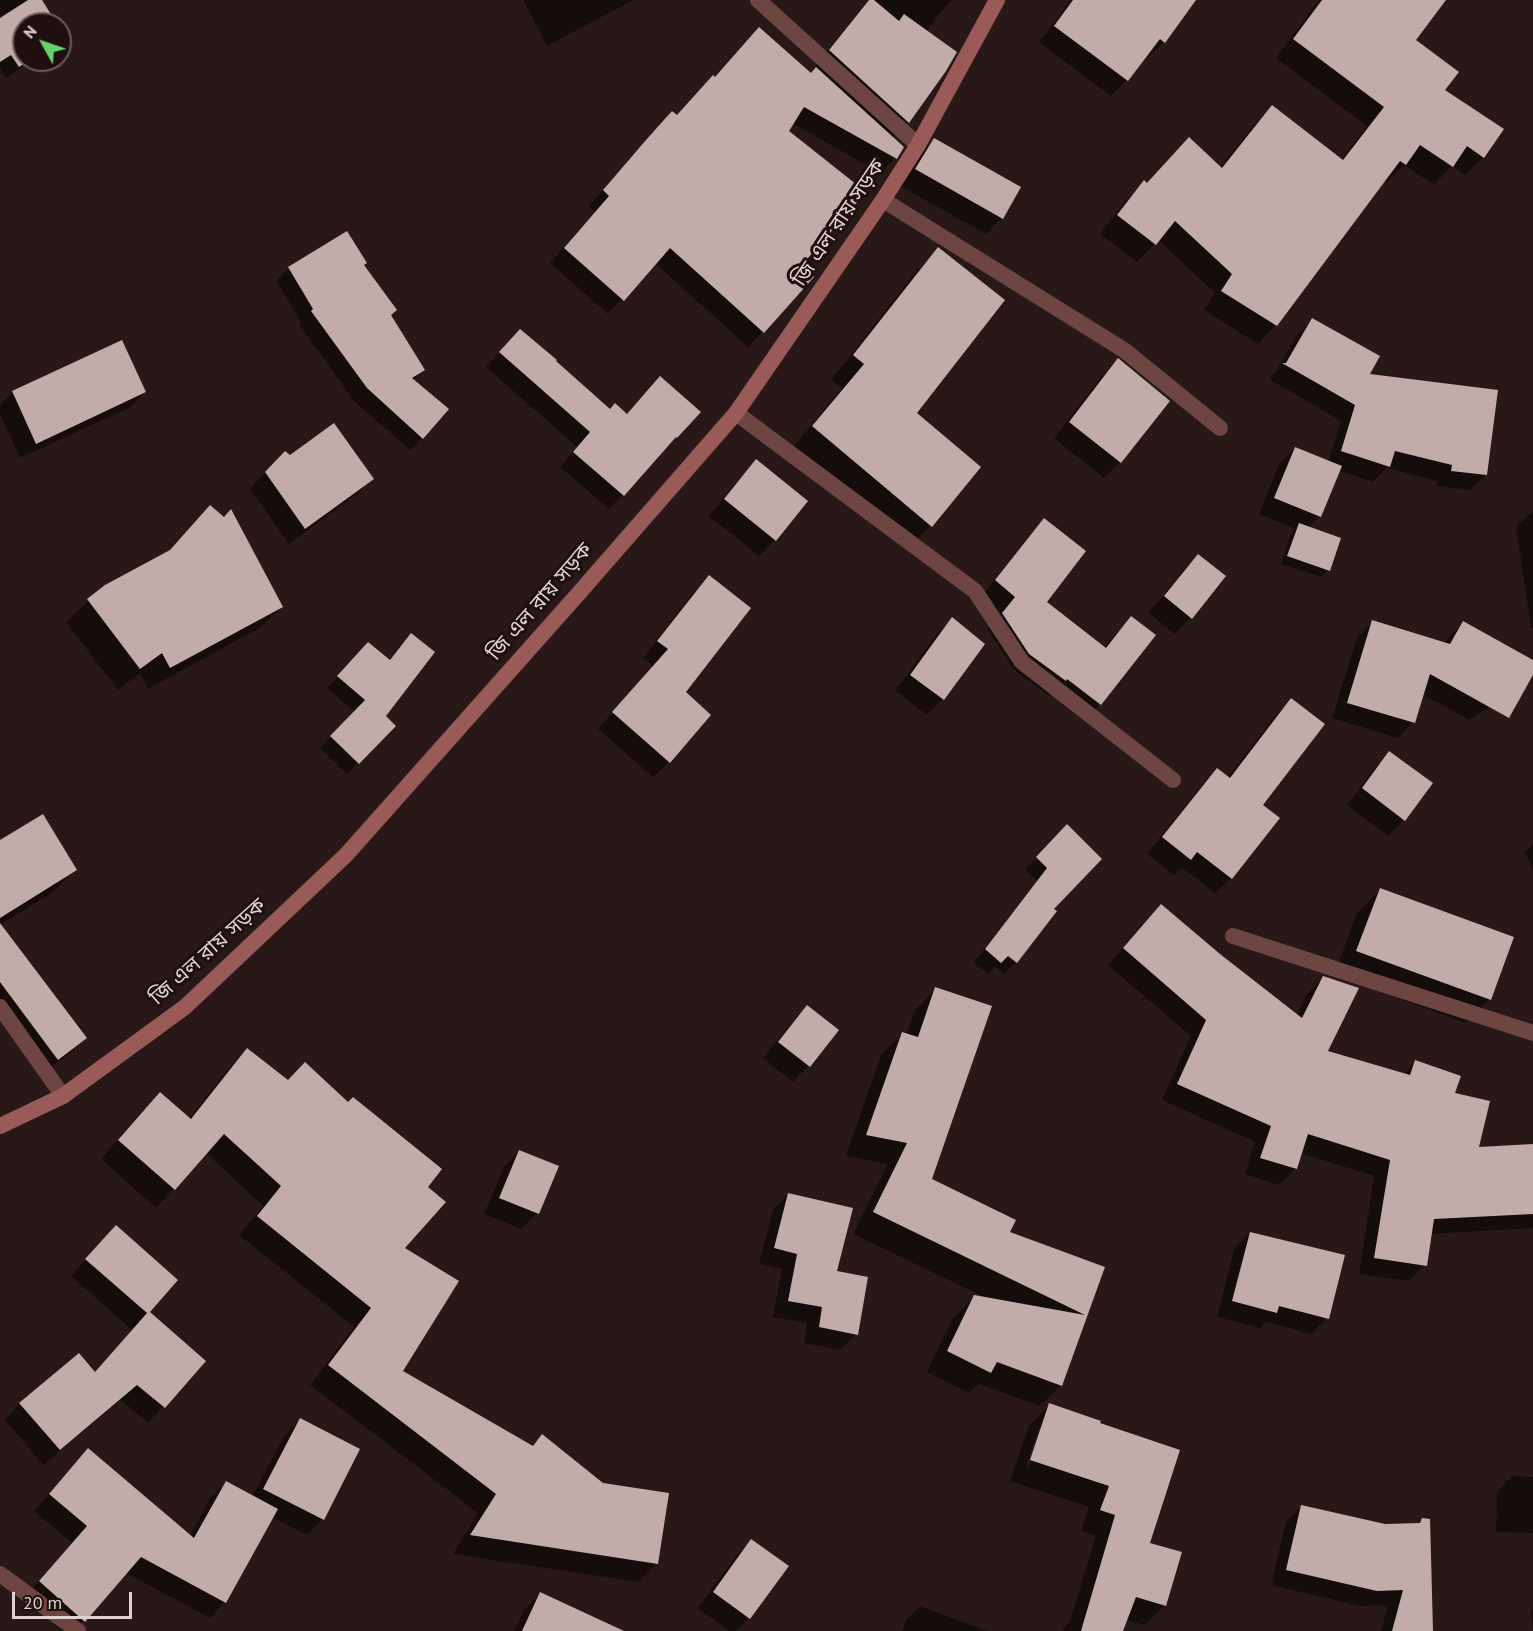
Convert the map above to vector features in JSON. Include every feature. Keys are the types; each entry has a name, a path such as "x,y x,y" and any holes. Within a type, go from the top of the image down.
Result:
{"main road":[{"name":"জি এল রায় সড়ক","path":"0,1126 63,1096 185,1007 346,855 587,584 736,413 884,200 918,145 998,0"}],"street":[{"path":"758,0 918,145"},
{"path":"884,200 1124,350 1220,428"},
{"path":"736,413 975,591 1022,662 1173,780"},
{"path":"1233,936 1533,1033"},
{"path":"0,1007 63,1096"},
{"path":"0,1574 78,1631"}],"building":[{"path":"28,0 42,0 50,12 12,12 12,56 0,62 0,18"},
{"path":"869,0 874,0 899,21 904,14 957,52 909,123 829,50"},
{"path":"1073,0 1196,0 1165,43 1160,39 1128,81 1054,26"},
{"path":"1322,0 1446,0 1416,40 1459,72 1445,90 1504,129 1484,158 1467,146 1453,167 1420,145 1406,165 1400,161 1277,326 1221,291 1232,274 1175,221 1156,245 1117,215 1144,180 1147,183 1189,137 1222,168 1272,105 1343,160 1384,107 1293,39"},
{"path":"759,27 811,73 816,67 904,147 897,159 804,107 789,131 866,192 801,266 814,277 764,333 670,248 624,301 564,248 609,196 603,190 646,140 672,111 677,115 713,75 715,77"},
{"path":"934,138 1021,187 1003,219 915,169"},
{"path":"347,231 367,263 364,265 397,310 391,315 425,370 412,378 449,409 423,439 367,388 311,311 313,309 288,267"},
{"path":"938,247 1005,300 917,413 981,467 932,527 812,426 864,364 853,355"},
{"path":"1312,318 1380,356 1370,374 1498,390 1487,475 1451,471 1452,465 1395,451 1390,467 1341,451 1355,405 1282,363 1286,363"},
{"path":"520,329 610,409 615,403 627,414 660,376 701,412 624,496 573,452 590,432 499,352"},
{"path":"122,340 146,392 36,444 12,391"},
{"path":"1118,358 1170,401 1121,463 1069,422"},
{"path":"334,423 374,479 305,529 265,472 285,451 290,455"},
{"path":"1295,447 1342,466 1321,517 1274,498"},
{"path":"756,459 808,501 776,541 724,499"},
{"path":"210,505 224,517 231,509 283,607 170,668 162,653 140,669 87,599 105,585 170,550"},
{"path":"1044,518 1086,551 1047,602 1106,648 1131,616 1156,635 1101,705 1029,654 1002,613 1015,597 995,580"},
{"path":"1299,523 1341,538 1330,571 1287,556"},
{"path":"1198,554 1226,576 1192,619 1164,596"},
{"path":"709,575 751,608 686,692 711,715 670,763 612,712 668,649 657,641"},
{"path":"952,617 985,644 944,700 910,675"},
{"path":"1372,620 1450,644 1463,621 1533,660 1533,675 1509,718 1430,674 1415,723 1347,703"},
{"path":"411,633 435,652 386,716 396,726 359,764 330,736 365,700 337,676 368,642 390,660"},
{"path":"1291,698 1325,724 1263,805 1280,818 1232,879 1197,852 1191,860 1162,837 1217,768 1230,778"},
{"path":"1389,751 1433,783 1405,821 1362,788"},
{"path":"43,814 77,870 0,918 0,840"},
{"path":"1067,824 1102,859 1054,909 1057,911 1017,963 1008,956 1001,963 985,949 1047,868 1036,857"},
{"path":"1380,888 1514,937 1491,1000 1356,951"},
{"path":"1161,904 1302,1018 1323,976 1359,988 1328,1051 1410,1075 1415,1060 1461,1076 1455,1093 1490,1101 1479,1147 1533,1144 1533,1214 1434,1219 1427,1266 1374,1258 1390,1160 1308,1134 1297,1169 1260,1158 1271,1126 1177,1084 1206,1020 1123,948"},
{"path":"0,923 87,1038 58,1060 0,982"},
{"path":"935,987 992,1006 932,1179 1016,1220 1010,1232 1105,1267 1062,1386 997,1362 991,1373 947,1351 974,1295 1085,1315 873,1212 907,1143 866,1135 902,1032 918,1037"},
{"path":"807,1005 839,1030 810,1067 778,1042"},
{"path":"247,1048 288,1080 305,1062 348,1102 353,1097 442,1169 428,1187 446,1202 405,1248 459,1281 403,1371 533,1446 542,1434 603,1483 669,1493 658,1564 470,1535 496,1494 328,1365 371,1308 257,1216 281,1186 224,1134 175,1190 118,1140 160,1092 191,1119"},
{"path":"519,1150 559,1166 539,1214 499,1198"},
{"path":"788,1193 853,1208 837,1271 868,1277 858,1335 819,1327 822,1307 788,1301 797,1254 774,1248"},
{"path":"116,1225 178,1280 150,1312 206,1361 165,1408 137,1385 60,1450 19,1403 79,1353 95,1372 147,1313 85,1259"},
{"path":"1250,1232 1345,1255 1329,1319 1279,1306 1277,1313 1232,1301"},
{"path":"1049,1403 1180,1450 1150,1543 1182,1552 1166,1606 1136,1597 1123,1631 1081,1631 1115,1515 1100,1510 1109,1486 1030,1460"},
{"path":"300,1418 360,1449 324,1520 263,1489"},
{"path":"88,1448 194,1538 226,1481 278,1509 226,1603 141,1557 85,1622 39,1581 87,1526 49,1494"},
{"path":"1301,1505 1385,1524 1420,1523 1422,1518 1430,1519 1433,1631 1392,1631 1403,1590 1377,1591 1286,1570"},
{"path":"751,1539 789,1566 750,1619 713,1592"},
{"path":"540,1592 624,1631 522,1631"}]}
